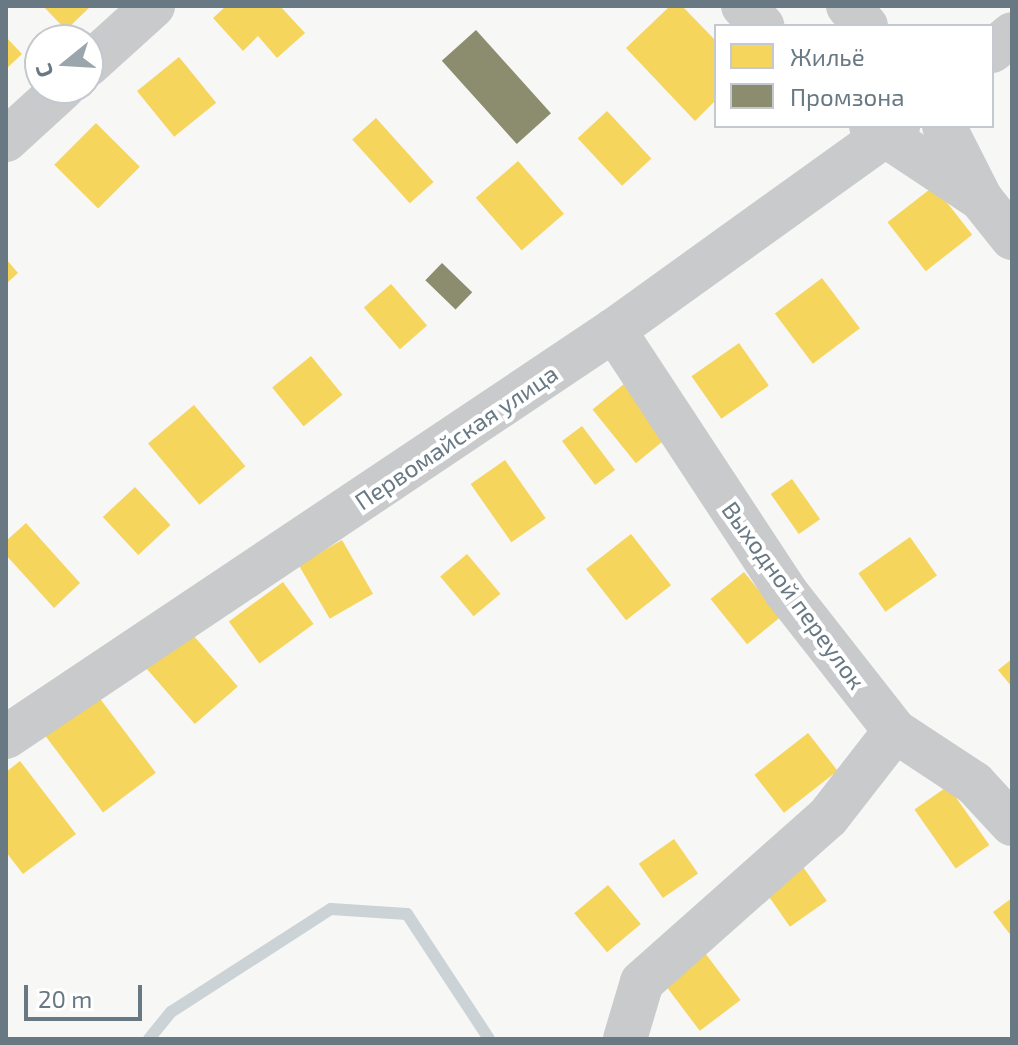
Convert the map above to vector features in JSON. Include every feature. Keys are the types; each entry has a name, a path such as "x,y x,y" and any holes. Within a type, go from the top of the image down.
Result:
{"street":[{"path":"104,50 153,6"},
{"path":"743,6 760,24"},
{"path":"848,6 864,24"},
{"path":"994,49 1012,34"},
{"path":"6,140 45,104"},
{"path":"945,128 981,199 1012,238"},
{"path":"884,130 981,199"},
{"name":"Первомайская улица","path":"6,737 614,330 884,130"},
{"name":"Выходной переулок","path":"614,330 786,592 895,731 974,783 1012,824"},
{"path":"625,1039 642,982 828,817 895,731"}],"building: Жильё":[{"path":"43,6 91,6 72,24 60,24"},
{"path":"226,6 280,6 305,33 277,58 258,36 243,51 213,18"},
{"path":"670,6 682,6 714,39 714,102 695,121 626,48"},
{"path":"6,37 22,54 6,69"},
{"path":"179,57 216,103 174,137 137,91"},
{"path":"607,111 651,159 622,186 578,138"},
{"path":"376,118 434,182 410,203 352,139"},
{"path":"96,123 140,167 98,209 54,165"},
{"path":"518,161 564,214 522,251 476,198"},
{"path":"934,186 972,235 926,271 888,222"},
{"path":"6,259 18,273 6,284"},
{"path":"822,278 860,328 813,364 775,314"},
{"path":"391,284 427,326 400,349 364,308"},
{"path":"739,343 769,386 721,419 691,376"},
{"path":"311,356 342,395 304,426 272,387"},
{"path":"629,380 672,434 636,463 592,410"},
{"path":"194,405 245,466 199,505 148,444"},
{"path":"582,426 615,470 595,485 562,441"},
{"path":"505,460 546,518 511,542 471,484"},
{"path":"792,479 820,519 799,534 771,494"},
{"path":"135,487 170,525 138,555 103,517"},
{"path":"26,523 80,583 54,608 6,555 6,541"},
{"path":"631,534 671,585 626,620 586,569"},
{"path":"910,537 937,576 885,612 858,573"},
{"path":"342,540 373,594 330,619 299,565"},
{"path":"467,554 500,594 474,616 440,576"},
{"path":"744,572 781,617 747,644 711,599"},
{"path":"283,582 314,624 259,663 229,621"},
{"path":"186,627 238,687 195,724 143,664"},
{"path":"1012,659 1012,687 998,670"},
{"path":"98,696 156,773 103,812 45,736"},
{"path":"808,733 838,771 784,813 754,775"},
{"path":"20,761 76,834 23,874 6,852 6,772"},
{"path":"948,786 989,845 956,868 914,810"},
{"path":"674,839 698,873 663,898 639,864"},
{"path":"801,864 827,901 790,927 764,890"},
{"path":"608,885 641,924 607,952 574,913"},
{"path":"1012,898 1012,937 993,912"},
{"path":"705,953 741,1000 700,1031 664,984"}],"building: Промзона":[{"path":"476,30 551,113 517,144 442,61"},
{"path":"442,263 472,292 456,309 425,280"}],"waterway":[{"path":"149,1039 171,1012 331,909 407,914 489,1039"}]}
